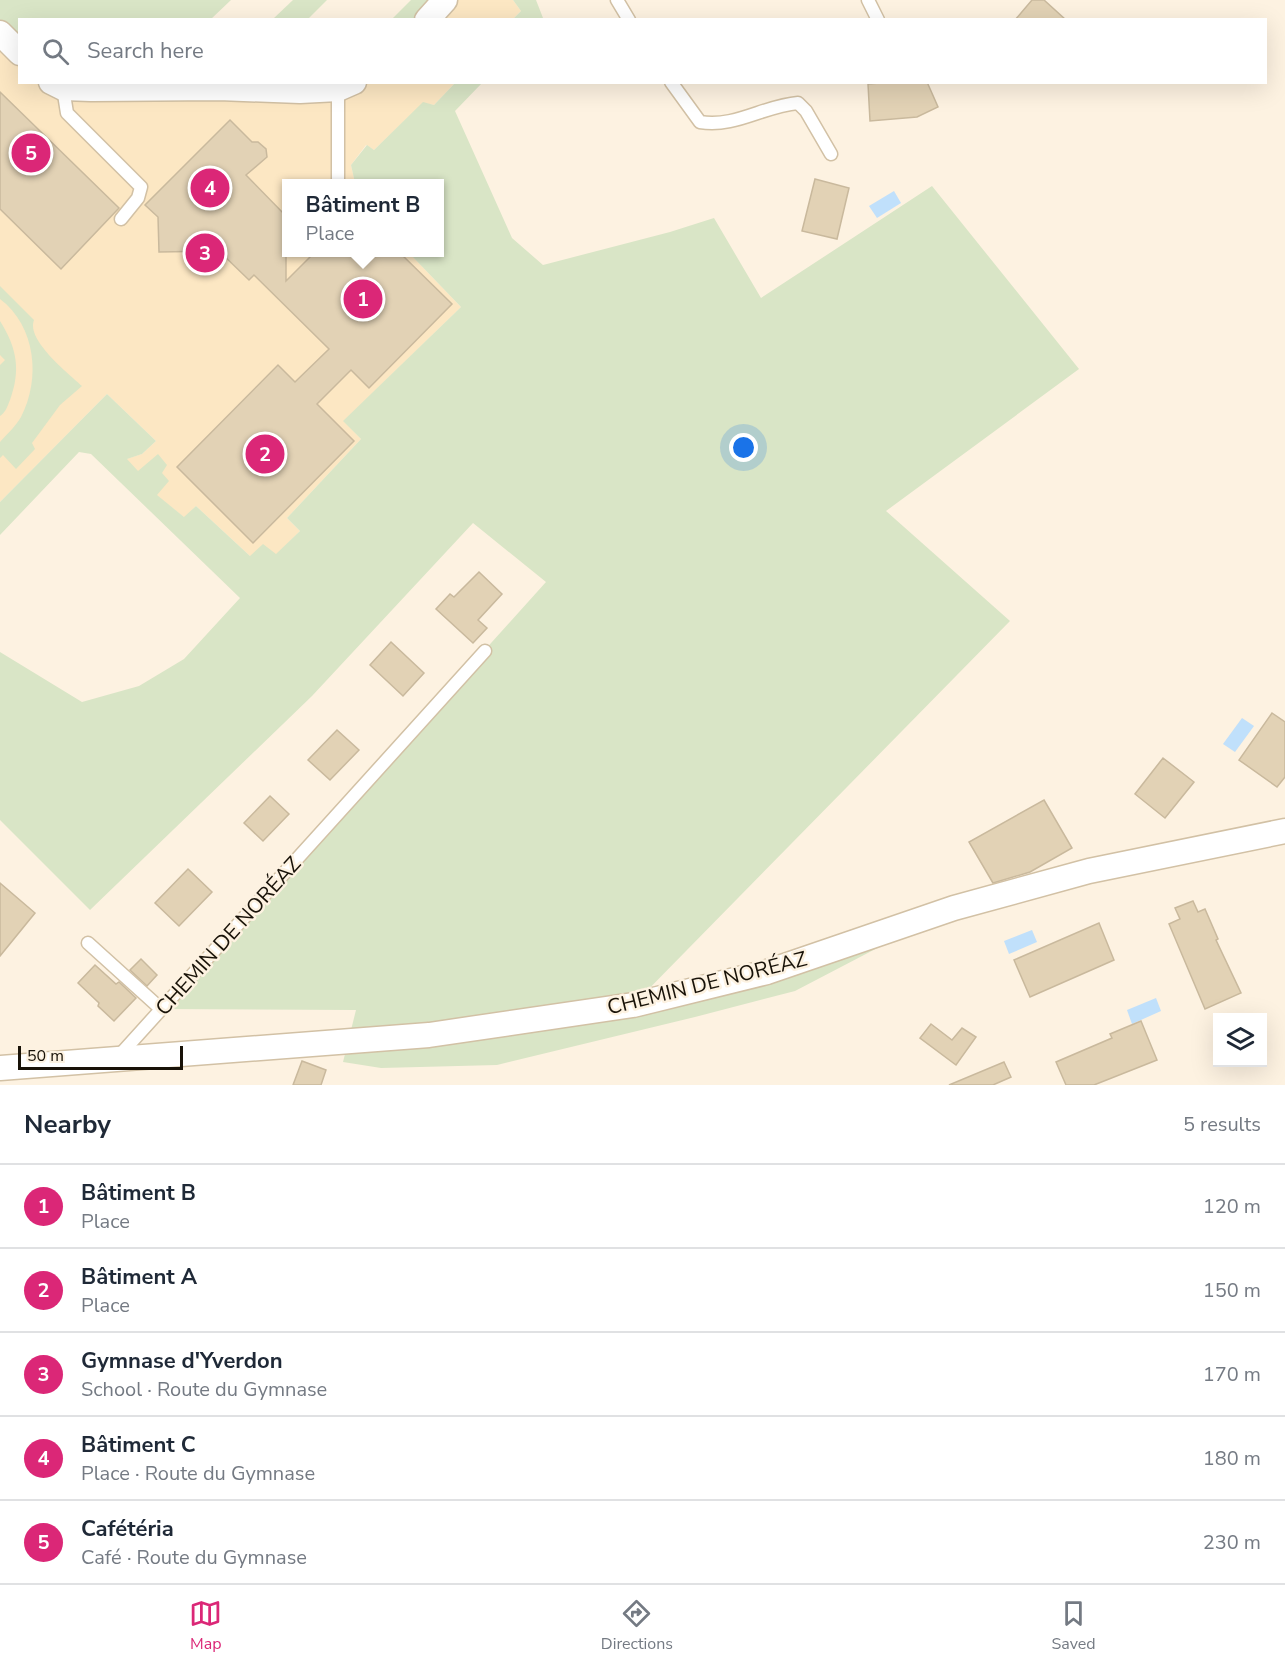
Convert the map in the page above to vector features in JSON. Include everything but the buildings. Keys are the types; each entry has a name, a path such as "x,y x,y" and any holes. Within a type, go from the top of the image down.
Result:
{"street":[{"path":"429,18 445,0"},
{"path":"0,33 18,51"},
{"path":"57,85 300,91 346,86"},
{"name":"CHEMIN DE NORÉAZ","path":"0,1068 429,1035 633,1005 767,972 954,908 1089,871 1285,831"}],"lane":[{"path":"617,0 628,18"},
{"path":"868,0 877,18"},
{"path":"672,84 700,123 722,124 783,105 798,104 806,111 831,154"},
{"path":"57,85 68,113 141,187 138,198 121,219"},
{"path":"338,179 346,86"},
{"name":"CHEMIN DE NORÉAZ","path":"115,1060 485,651"},
{"path":"88,943 161,1009"}],"shaded area":[{"path":"446,0 513,0 521,11 514,18 429,18"},
{"path":"0,33 18,52 18,84 454,84 434,105 423,103 374,150 366,145 351,165 354,179 282,179 282,257 413,257 461,307 344,421 361,439 287,518 300,531 276,555 250,556 196,506 185,518 156,495 126,459 142,454 156,441 107,394 0,502"}],"green space":[{"path":"0,0 231,0 212,18 18,18 18,52 0,33"},
{"path":"293,0 327,0 309,18 274,18"},
{"path":"411,0 446,0 428,18 393,18"},
{"path":"513,0 536,0 543,18 514,18 521,11"},
{"path":"454,84 481,84 455,111 512,238 543,265 670,232 714,218 761,298 932,186 1079,369 886,511 1010,621 634,1004 954,908 795,991 497,1065 381,1068 343,1062 356,1010 161,1009 546,582 473,523 312,696 90,910 0,820 0,652 82,702 139,686 184,659 240,598 91,454 79,452 0,535 0,502 107,394 156,441 142,454 127,459 138,471 158,454 167,465 162,473 169,481 157,495 184,517 196,506 250,556 263,544 276,554 300,531 287,518 361,439 343,421 461,307 413,257 444,257 444,179 354,179 351,165 367,145 374,150 423,102 434,105"},
{"path":"0,286 34,320 33,328 36,337 50,356 82,386 60,405 32,443 35,449 16,469 3,455 0,458 0,442 19,420 27,402 33,370 32,354 21,323 0,299"},
{"path":"0,321 14,350 16,369 10,400 0,416 0,365 5,360 0,355"}],"water":[{"path":"894,191 901,203 877,218 869,206"},
{"path":"1242,718 1254,726 1235,752 1223,744"},
{"path":"1032,930 1037,942 1009,954 1004,941"},
{"path":"1156,998 1161,1011 1132,1024 1127,1010"}],"place":[{"name":"Cafétéria","path":"31,153"},
{"name":"Bâtiment C","path":"210,188"},
{"name":"Gymnase d'Yverdon","path":"205,253"},
{"name":"Bâtiment B","path":"363,299"},
{"name":"Bâtiment A","path":"265,454"}]}
